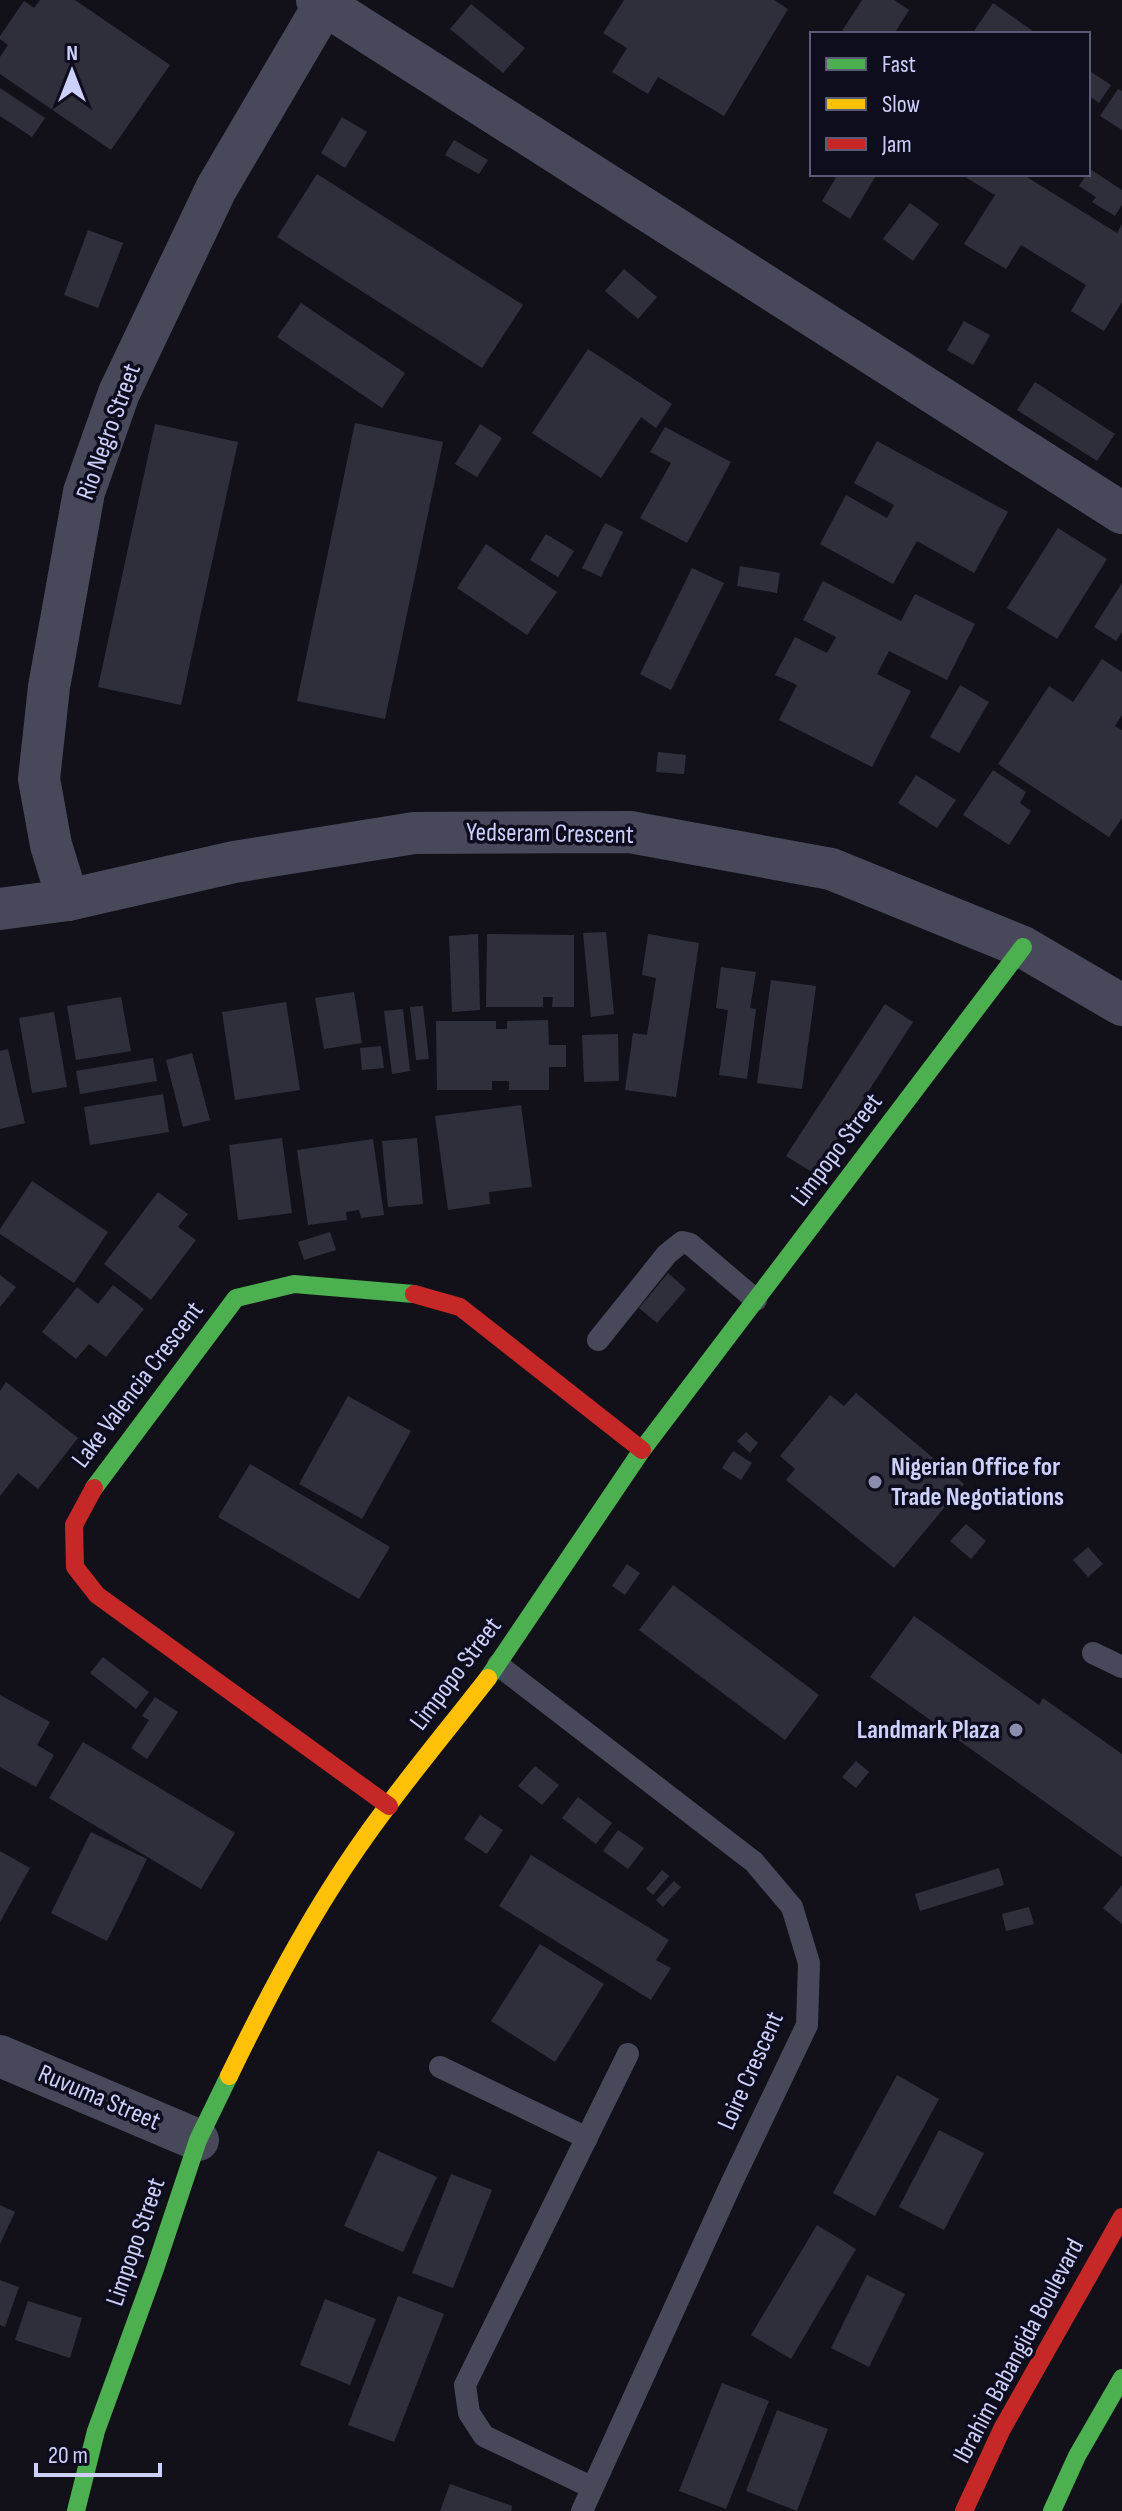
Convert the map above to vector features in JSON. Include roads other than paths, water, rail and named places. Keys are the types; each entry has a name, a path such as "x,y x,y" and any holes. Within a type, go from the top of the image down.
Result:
{"street":[{"path":"320,2 1122,513"},
{"name":"Rio Negro Street","path":"68,900 51,845 39,779 49,687 84,492 119,393 216,189 320,2"},
{"name":"Yedseram Crescent","path":"0,909 68,900 234,862 414,833 630,832 831,869 1023,947 1122,1005"},
{"name":"Limpopo Street","path":"76,2511 96,2431 198,2140 260,2011 331,1887 498,1665 642,1450 1023,947"},
{"name":"Lake Valencia Crescent","path":"389,1806 97,1595 75,1567 74,1525 90,1493 236,1298 294,1284 424,1295 460,1307 642,1450"},
{"name":"Ruvuma Street","path":"0,2056 198,2140"},
{"name":"Ibrahim Babangida Boulevard","path":"964,2511 1002,2429 1122,2217"},
{"path":"1052,2511 1077,2456 1122,2378"}],"lane":[{"path":"598,1340 667,1254 682,1242 690,1244 756,1300"},
{"path":"1093,1653 1122,1667"},
{"name":"Loire Crescent","path":"498,1665 754,1862 792,1907 809,1963 807,2025 582,2511"},
{"path":"591,2487 484,2436 469,2413 465,2385 628,2054"},
{"path":"440,2067 587,2138"}],"place":[{"name":"Nigerian Office for Trade Negotiations","path":"875,1482"},
{"name":"Landmark Plaza","path":"1016,1730"}]}
